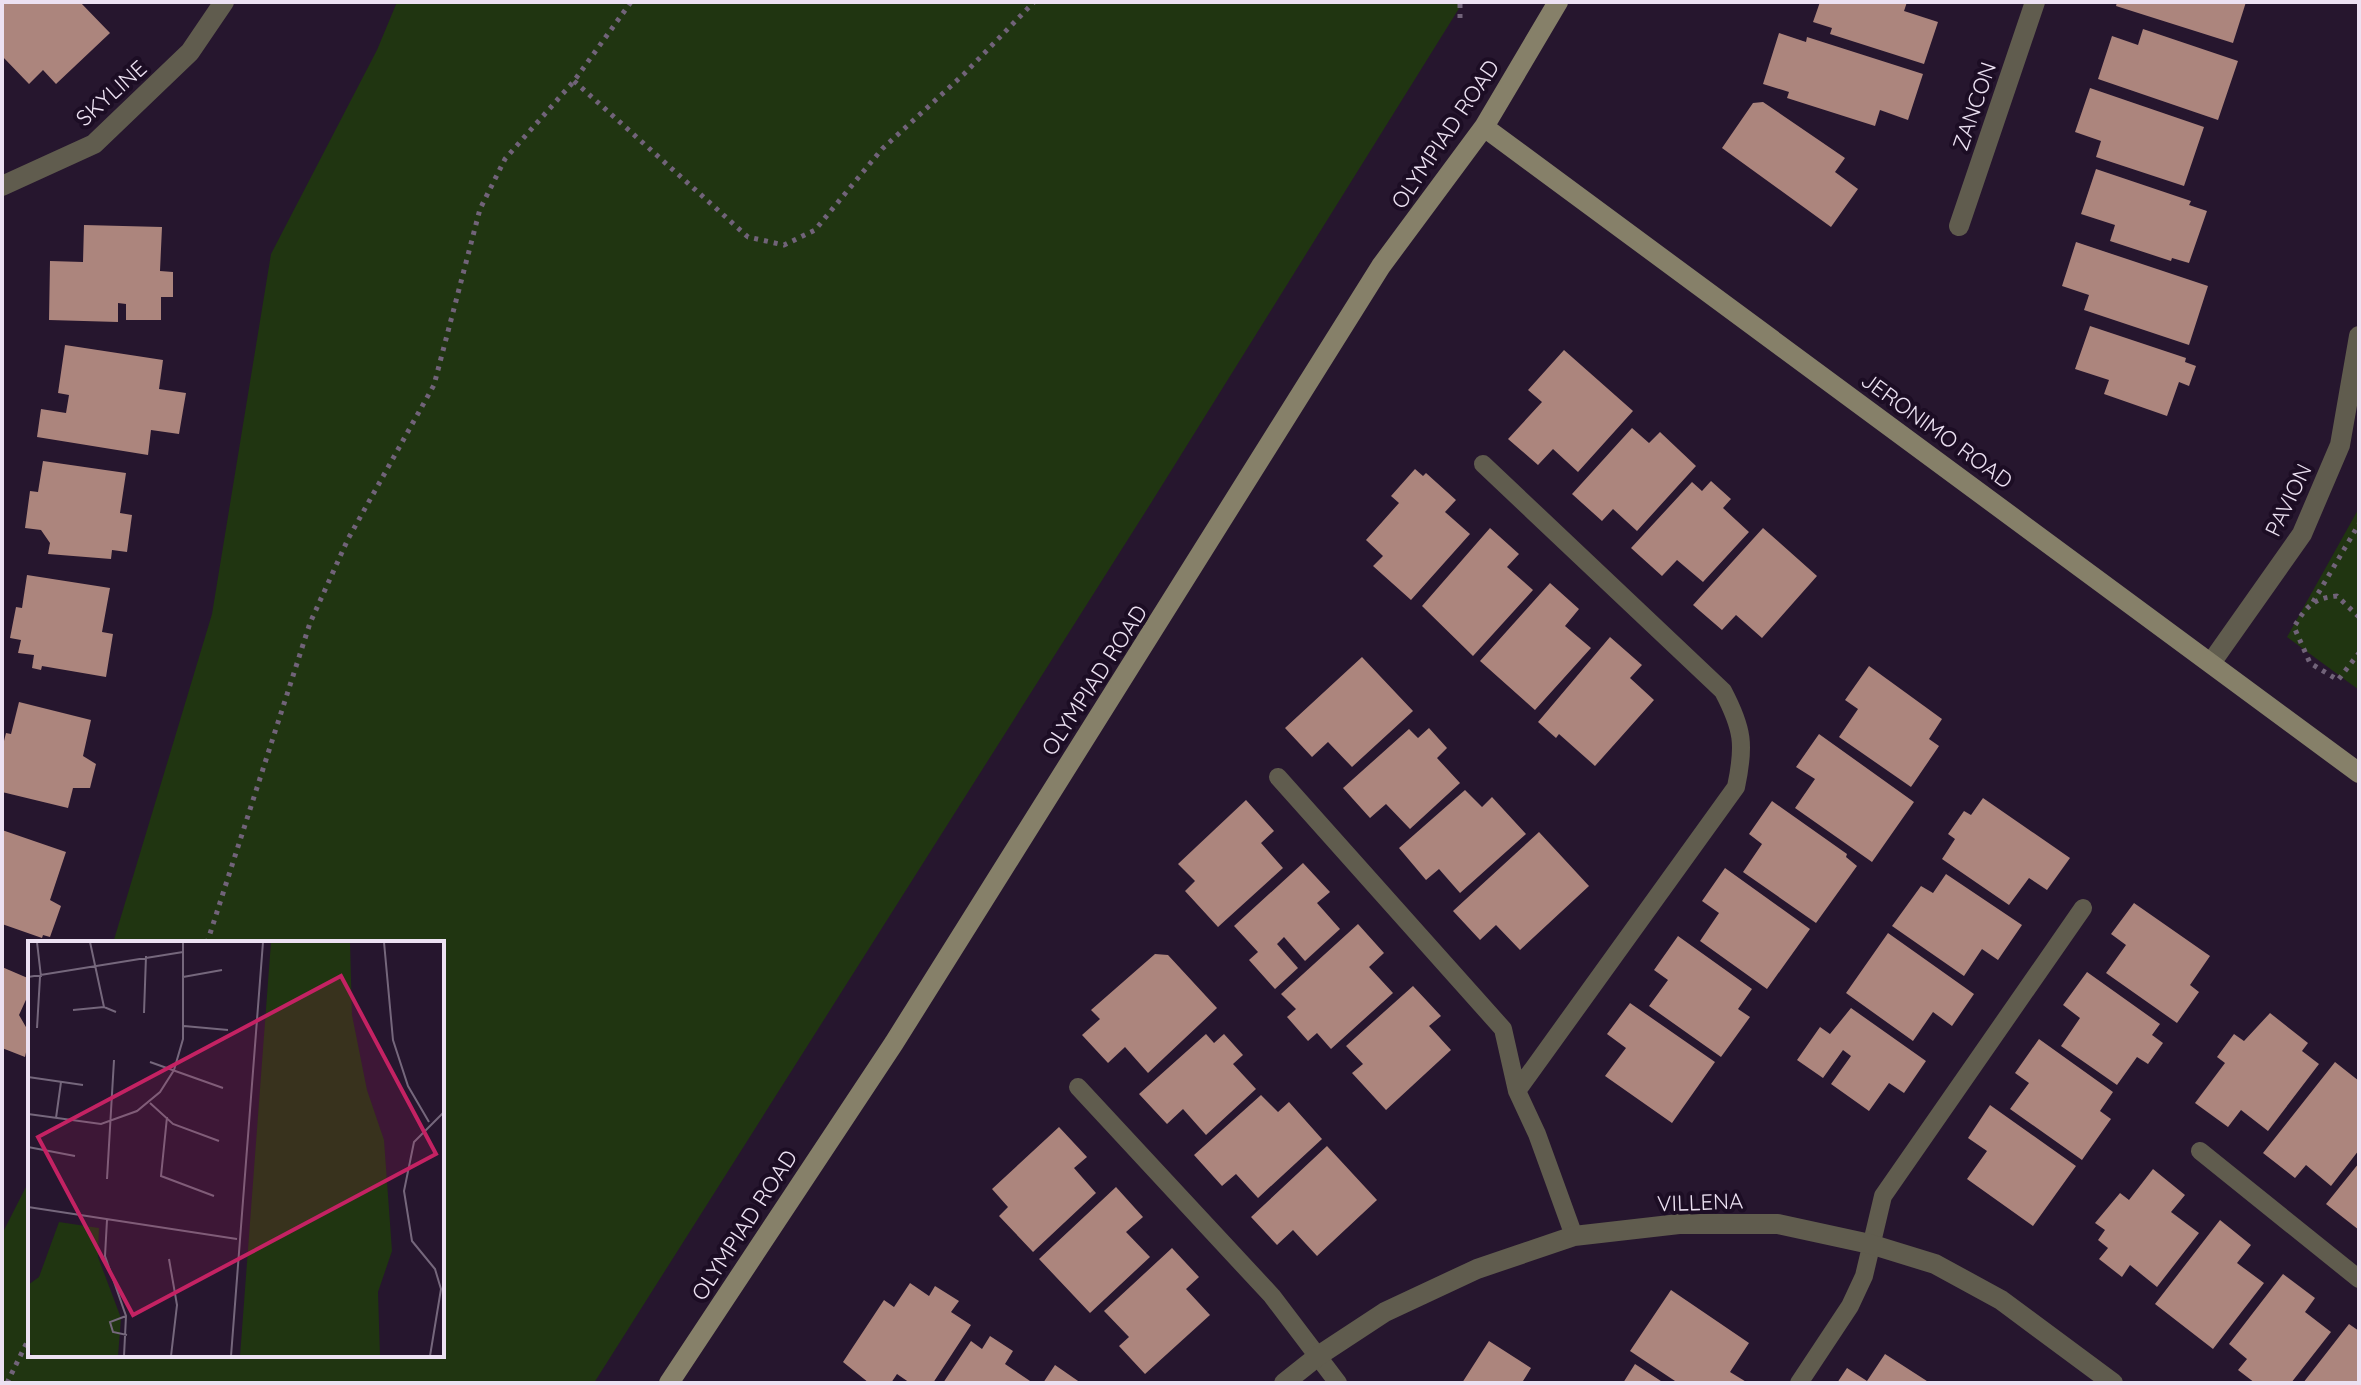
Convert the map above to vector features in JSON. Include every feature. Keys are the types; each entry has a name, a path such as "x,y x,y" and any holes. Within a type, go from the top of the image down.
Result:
{"main road":[{"name":"OLYMPIAD ROAD","path":"669,1383 894,1043 1381,266 1484,127 1558,2"},
{"name":"JERONIMO ROAD","path":"1484,127 2359,773"}],"street":[{"name":"SKYLINE","path":"2,186 94,144 190,52 224,2"},
{"name":"ZANCON","path":"1959,226 2035,2"},
{"name":"PAVION","path":"2211,663 2302,534 2340,445 2359,336"},
{"name":"VILLENA","path":"1284,1383 1318,1356 1385,1312 1477,1269 1574,1236 1679,1224 1778,1224 1870,1244 1935,1264 2001,1300 2113,1383"}],"lane":[{"path":"1483,464 1723,691 1740,723 1743,754 1736,787 1517,1091"},
{"path":"1278,777 1503,1029 1517,1091 1537,1134 1574,1236"},
{"path":"1799,1383 1850,1306 1864,1276 1883,1196 2083,908"},
{"path":"1078,1087 1272,1296 1338,1383"},
{"path":"2200,1151 2359,1279"}],"path":[{"path":"208,941 310,623 348,539 434,385 480,209 505,159 574,81 631,2"},
{"path":"574,81 748,237 784,245 815,230 882,149 964,74 1034,2"},
{"path":"1460,2 1460,18"},
{"path":"2359,524 2312,603 2294,627 2310,663 2338,680 2359,653"},
{"path":"2312,603 2322,597 2337,596 2359,617"},
{"path":"7,1383 28,1340"}],"green space":[{"path":"397,2 1463,2 1151,503 594,1383 2,1383 2,1234 28,1183 28,1357 444,1357 444,941 114,941 212,614 271,254 377,50"},
{"path":"2359,508 2359,690 2287,637"}],"building":[{"path":"2,2 80,2 110,33 56,84 43,70 29,84 2,56"},
{"path":"1820,2 1907,2 1904,11 1938,22 1924,64 1830,34 1832,28 1813,22"},
{"path":"2117,2 2246,2 2233,43 2116,6"},
{"path":"2143,29 2238,61 2218,120 2098,79 2112,36 2138,45"},
{"path":"1779,33 1806,42 1807,37 1923,74 1908,120 1880,110 1875,126 1787,98 1789,92 1763,84"},
{"path":"2090,88 2204,127 2184,186 2096,157 2101,141 2075,132"},
{"path":"1763,102 1845,158 1835,172 1858,189 1831,227 1722,148 1753,103"},
{"path":"2096,169 2191,201 2189,205 2207,211 2189,263 2172,258 2171,261 2110,241 2115,225 2081,214"},
{"path":"84,225 162,227 160,271 173,272 173,297 161,297 161,320 126,320 126,304 118,303 118,322 49,320 50,261 83,262"},
{"path":"2076,242 2208,286 2189,345 2084,310 2089,295 2062,286"},
{"path":"2090,326 2186,358 2185,362 2196,366 2189,386 2179,382 2167,416 2104,394 2109,380 2075,369"},
{"path":"65,345 163,360 159,389 186,393 179,434 151,430 148,455 37,437 41,409 66,413 69,395 58,393"},
{"path":"1564,350 1633,411 1578,472 1553,449 1538,465 1508,439 1542,402 1528,390"},
{"path":"1632,428 1649,443 1660,432 1696,466 1637,531 1613,509 1602,521 1572,494"},
{"path":"43,461 126,473 120,513 132,515 127,552 112,550 111,559 48,554 50,543 41,530 25,528 30,491 38,492"},
{"path":"1415,469 1423,476 1426,473 1456,500 1445,512 1470,534 1411,600 1373,566 1383,556 1366,540 1399,503 1391,496"},
{"path":"1711,481 1731,499 1723,508 1749,532 1703,582 1677,560 1662,576 1631,548 1692,482 1702,491"},
{"path":"1490,528 1519,554 1507,567 1533,590 1473,656 1422,606"},
{"path":"1763,528 1817,576 1762,638 1736,615 1722,630 1693,605"},
{"path":"27,575 110,588 102,632 113,634 106,677 42,666 41,670 32,668 34,655 18,653 21,640 10,638 16,607 22,608"},
{"path":"1550,583 1579,609 1565,626 1591,648 1535,710 1480,661"},
{"path":"1610,637 1642,665 1630,678 1654,700 1595,766 1559,734 1556,738 1538,722"},
{"path":"1362,657 1413,711 1352,767 1328,742 1312,757 1285,728"},
{"path":"1869,666 1942,719 1929,739 1939,746 1911,787 1839,737 1858,709 1845,700"},
{"path":"19,702 91,720 83,756 96,764 90,788 73,788 68,808 2,792 2,749 6,733 11,734"},
{"path":"1429,728 1447,748 1437,758 1460,783 1410,829 1386,804 1370,818 1343,788 1409,729 1418,738"},
{"path":"1819,734 1914,802 1872,862 1795,808 1815,779 1796,767"},
{"path":"1465,790 1482,807 1492,797 1526,834 1460,893 1439,869 1426,880 1399,848"},
{"path":"1983,798 2070,858 2047,890 2029,878 2009,905 1942,859 1955,839 1948,834 1964,811 1971,815"},
{"path":"1246,800 1274,831 1261,843 1283,868 1218,927 1185,891 1195,881 1178,864"},
{"path":"1772,801 1847,854 1846,857 1857,866 1816,923 1743,872 1762,844 1749,834"},
{"path":"2,830 66,852 50,900 61,906 50,937 43,935 42,938 2,924"},
{"path":"1539,832 1589,886 1520,950 1496,925 1480,940 1453,911"},
{"path":"1303,863 1330,892 1317,903 1340,929 1305,961 1284,937 1277,944 1298,968 1275,989 1249,960 1258,952 1234,926"},
{"path":"1725,868 1810,929 1767,989 1700,941 1719,913 1702,901"},
{"path":"1946,874 2022,925 1998,960 1982,949 1964,976 1892,926 1921,886 1933,893"},
{"path":"2134,903 2210,956 2190,985 2199,992 2177,1023 2106,973 2126,945 2111,934"},
{"path":"1358,924 1384,953 1369,967 1393,993 1331,1049 1317,1033 1308,1041 1287,1017 1296,1009 1281,994"},
{"path":"1888,933 1974,994 1952,1026 1933,1012 1913,1041 1846,993"},
{"path":"1678,936 1752,989 1738,1009 1750,1017 1721,1057 1649,1006 1668,980 1654,970"},
{"path":"1155,954 1168,955 1217,1008 1148,1073 1125,1047 1108,1063 1082,1035 1100,1019 1091,1010"},
{"path":"2,967 28,978 28,995 19,1015 28,1031 28,1043 25,1057 2,1048"},
{"path":"2087,972 2160,1024 2152,1035 2163,1043 2148,1064 2137,1057 2117,1085 2061,1046 2080,1018 2063,1005"},
{"path":"1413,986 1441,1016 1429,1026 1451,1050 1386,1110 1352,1073 1363,1064 1346,1046"},
{"path":"1630,1003 1715,1062 1672,1123 1605,1076 1626,1048 1607,1034"},
{"path":"1851,1008 1926,1061 1904,1093 1889,1083 1869,1111 1831,1084 1851,1056 1843,1050 1823,1078 1797,1060 1820,1027 1830,1034"},
{"path":"2270,1013 2308,1043 2302,1051 2319,1064 2268,1131 2241,1110 2228,1127 2195,1103 2225,1063 2217,1057 2234,1034 2244,1041"},
{"path":"1206,1034 1214,1043 1224,1034 1243,1055 1233,1064 1256,1089 1206,1135 1183,1109 1167,1124 1139,1094"},
{"path":"2039,1039 2113,1092 2100,1111 2111,1119 2082,1160 2010,1109 2029,1083 2015,1073"},
{"path":"2335,1062 2359,1081 2359,1150 2331,1186 2306,1165 2295,1178 2263,1153"},
{"path":"1261,1095 1278,1112 1289,1102 1322,1139 1258,1198 1236,1174 1222,1186 1194,1155"},
{"path":"1990,1105 2076,1166 2033,1226 1967,1179 1987,1151 1968,1138"},
{"path":"1059,1127 1087,1157 1074,1168 1096,1193 1033,1252 999,1216 1008,1207 992,1189"},
{"path":"1327,1146 1377,1200 1317,1256 1293,1230 1277,1245 1251,1217"},
{"path":"2359,1163 2359,1230 2326,1204"},
{"path":"2153,1169 2185,1195 2171,1212 2199,1233 2157,1287 2130,1265 2122,1277 2099,1259 2108,1248 2098,1240 2105,1230 2095,1223 2120,1193 2129,1200"},
{"path":"1116,1187 1143,1217 1126,1232 1150,1257 1090,1313 1039,1259"},
{"path":"2220,1220 2251,1245 2237,1263 2264,1283 2213,1349 2155,1304"},
{"path":"1172,1248 1199,1277 1186,1289 1210,1315 1145,1374 1119,1346 1129,1337 1104,1311"},
{"path":"2283,1274 2315,1298 2305,1312 2331,1332 2291,1383 2255,1383 2238,1370 2247,1359 2229,1344"},
{"path":"910,1283 929,1296 935,1286 959,1301 951,1312 971,1325 933,1383 910,1383 897,1374 891,1383 869,1383 843,1362 884,1300 894,1307"},
{"path":"1671,1290 1749,1343 1730,1372 1748,1383 1678,1383 1630,1351"},
{"path":"2349,1324 2359,1331 2359,1383 2303,1383"},
{"path":"990,1336 1013,1351 1005,1364 1033,1383 943,1383 971,1341 982,1349"},
{"path":"1489,1341 1531,1368 1523,1381 1526,1383 1462,1383"},
{"path":"1885,1354 1930,1383 1837,1383 1847,1368 1867,1381"},
{"path":"1635,1364 1664,1383 1623,1383"},
{"path":"1055,1365 1081,1383 1043,1383"}]}
